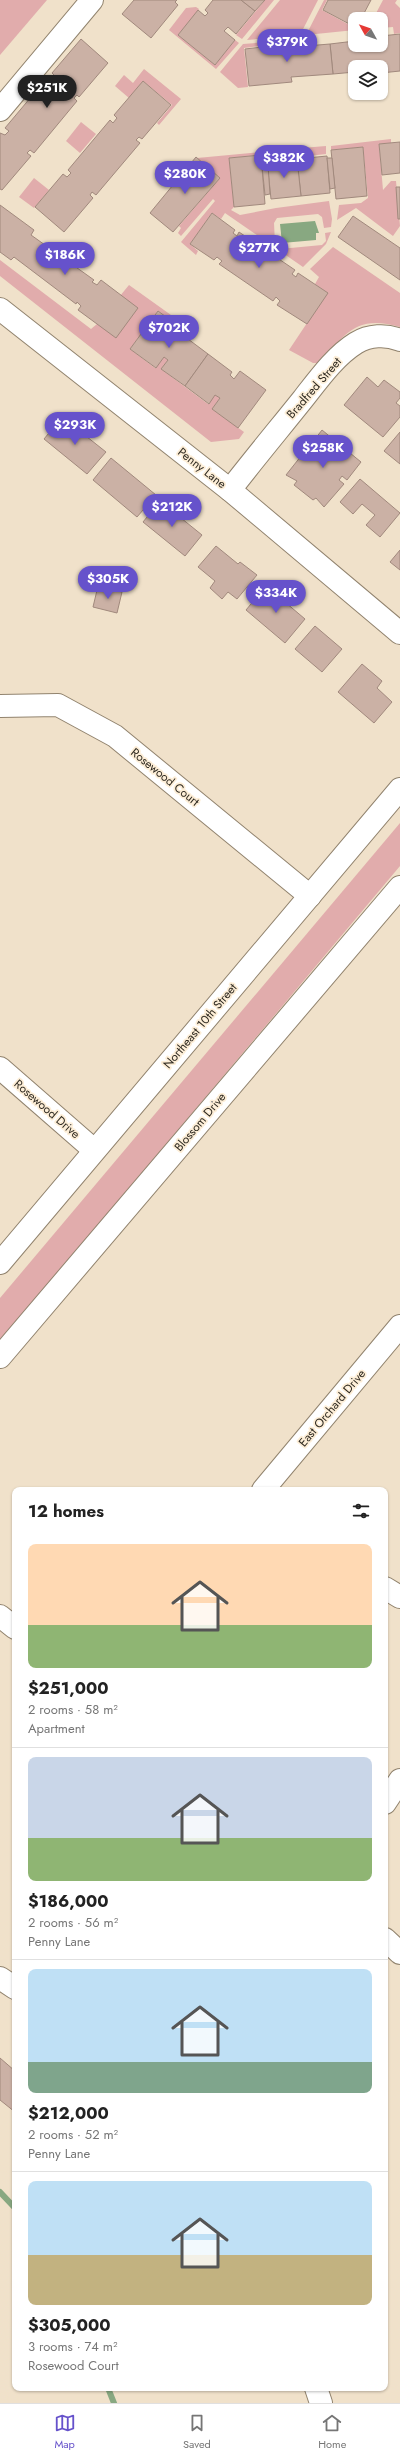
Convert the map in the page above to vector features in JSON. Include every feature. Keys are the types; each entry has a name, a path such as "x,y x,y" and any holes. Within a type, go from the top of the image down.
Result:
{"street":[{"path":"0,110 92,0"},
{"name":"Penny Lane","path":"0,309 230,490 400,633"},
{"name":"Bradfred Street","path":"230,490 319,379 355,343 368,338 391,336 400,340"},
{"name":"Rosewood Court","path":"0,706 58,705 115,736 310,896"},
{"name":"Northeast 10th Street","path":"0,1263 400,789"},
{"name":"Blossom Drive","path":"0,1356 400,887"},
{"name":"Rosewood Drive","path":"0,1068 94,1150"},
{"name":"East Orchard Drive","path":"266,1487 400,1326"},
{"path":"388,1590 400,1597"},
{"path":"0,1616 12,1626"},
{"path":"388,1798 400,1780"},
{"path":"388,1941 400,1953"},
{"path":"0,1978 12,1986"},
{"path":"317,2391 321,2403"}],"shaded area":[{"path":"0,0 47,0 0,55"},
{"path":"265,0 274,0 242,39 236,35"},
{"path":"280,0 318,0 300,35 247,40"},
{"path":"324,0 327,0 322,10 348,24 348,31 306,35"},
{"path":"383,0 397,0 395,3 400,8 400,33 394,34 393,27 388,27 388,12 377,12"},
{"path":"196,7 199,9 178,35 215,65 235,40 239,43 216,69 169,30 186,8"},
{"path":"267,42 268,45 244,48 248,87 238,88 220,72 243,44"},
{"path":"144,69 181,99 159,125 157,123 172,105 143,81 129,98 115,86 124,75 133,83"},
{"path":"81,122 96,134 80,153 66,141"},
{"path":"391,139 391,143 379,144 383,190 391,181 396,181 400,226 393,236 356,208 337,220 339,205 361,203 368,198 363,147 331,150 331,146"},
{"path":"326,146 326,154 266,161 265,151"},
{"path":"260,152 261,155 229,158 234,207 231,210 240,215 276,208 329,201 332,219 331,227 324,228 322,217 318,214 277,218 274,223 275,244 280,249 322,245 326,241 325,233 331,232 326,244 303,267 225,213 221,219 212,213 190,244 198,251 196,255 181,242 215,201 213,199 181,236 178,233 181,228 179,226 220,178 197,158"},
{"path":"34,178 49,190 34,208 19,197"},
{"path":"315,221 319,233 316,233 316,240 282,243 280,224"},
{"path":"333,247 400,293 400,327 372,323 362,325 345,335 320,363 313,363 289,350 327,293 315,284 319,277 310,269"},
{"path":"0,260 91,329 97,324 129,285 185,325 184,330 158,311 130,349 155,368 164,357 168,360 161,369 208,404 215,395 220,398 212,409 244,432 239,439 211,442 0,276"},
{"path":"400,823 400,866 0,1342 0,1298"}],"building":[{"path":"134,0 177,0 175,2 178,5 151,38 122,14"},
{"path":"213,0 241,0 255,11 236,34 228,27 224,31 235,40 215,65 178,35 198,10 205,16 208,13 205,10"},
{"path":"241,0 265,0 255,11"},
{"path":"328,0 371,0 365,12 348,12 348,23 323,10"},
{"path":"400,34 400,71 388,72 388,60 348,60 348,73 333,74 330,44 348,42 348,52 388,52 388,35"},
{"path":"81,39 108,63 79,97 77,95 74,98 77,101 34,153 30,150 27,153 31,156 2,190 0,189 0,133 5,135 9,131 5,128 47,78 51,81 55,76 52,73"},
{"path":"289,44 289,50 294,49 294,47 330,44 333,74 291,77 292,82 249,86 245,49"},
{"path":"143,81 171,105 142,139 139,137 136,140 140,143 96,195 92,192 90,195 93,198 64,232 35,207 63,174 67,177 71,173 68,170 110,120 113,123 117,118 114,115"},
{"path":"400,142 400,173 382,175 379,144"},
{"path":"363,147 367,196 336,199 331,150"},
{"path":"261,155 265,204 234,207 229,158"},
{"path":"327,156 330,193 301,196 297,159"},
{"path":"196,157 220,178 173,232 150,213"},
{"path":"327,158 332,158 335,188 330,189"},
{"path":"297,159 301,196 271,199 267,161"},
{"path":"268,165 270,194 265,195 262,166"},
{"path":"396,187 400,187 400,219 398,219"},
{"path":"0,205 34,230 31,235 94,280 92,282 97,285 101,280 138,308 116,338 78,310 81,306 77,302 76,304 14,257 11,260 0,252"},
{"path":"212,213 235,230 233,233 237,236 239,232 295,270 292,274 296,277 298,273 328,293 307,324 277,305 280,301 276,297 273,301 219,264 222,261 217,257 214,260 190,244"},
{"path":"353,216 400,248 400,280 338,237"},
{"path":"158,311 184,330 178,337 181,339 184,336 208,354 185,386 161,369 168,360 164,357 156,368 130,349"},
{"path":"208,354 232,372 230,375 234,379 240,371 266,390 238,428 212,409 220,398 215,395 209,404 185,386"},
{"path":"367,377 378,387 384,380 400,392 400,398 396,403 400,406 400,417 383,437 344,405"},
{"path":"62,417 106,452 87,474 44,439"},
{"path":"322,430 361,462 347,480 342,476 339,480 344,484 324,507 316,498 313,500 294,485 297,481 286,475 305,451 311,455 314,452 308,448"},
{"path":"400,432 400,464 384,451"},
{"path":"111,458 156,495 137,517 93,480"},
{"path":"360,479 400,513 380,537 366,525 375,515 362,504 353,514 340,502"},
{"path":"160,501 202,535 185,556 143,522"},
{"path":"216,546 238,564 240,562 257,575 237,599 228,592 222,599 210,588 215,581 198,567"},
{"path":"400,550 400,570 390,562"},
{"path":"98,586 122,592 117,613 93,607"},
{"path":"266,586 305,619 285,643 246,610"},
{"path":"315,626 342,649 322,672 295,649"},
{"path":"362,664 382,681 377,688 392,702 374,723 338,692"},
{"path":"0,2058 12,2068 12,2110 0,2100"}],"waterway":[{"path":"0,2192 12,2205"},
{"path":"109,2391 114,2403"}]}
